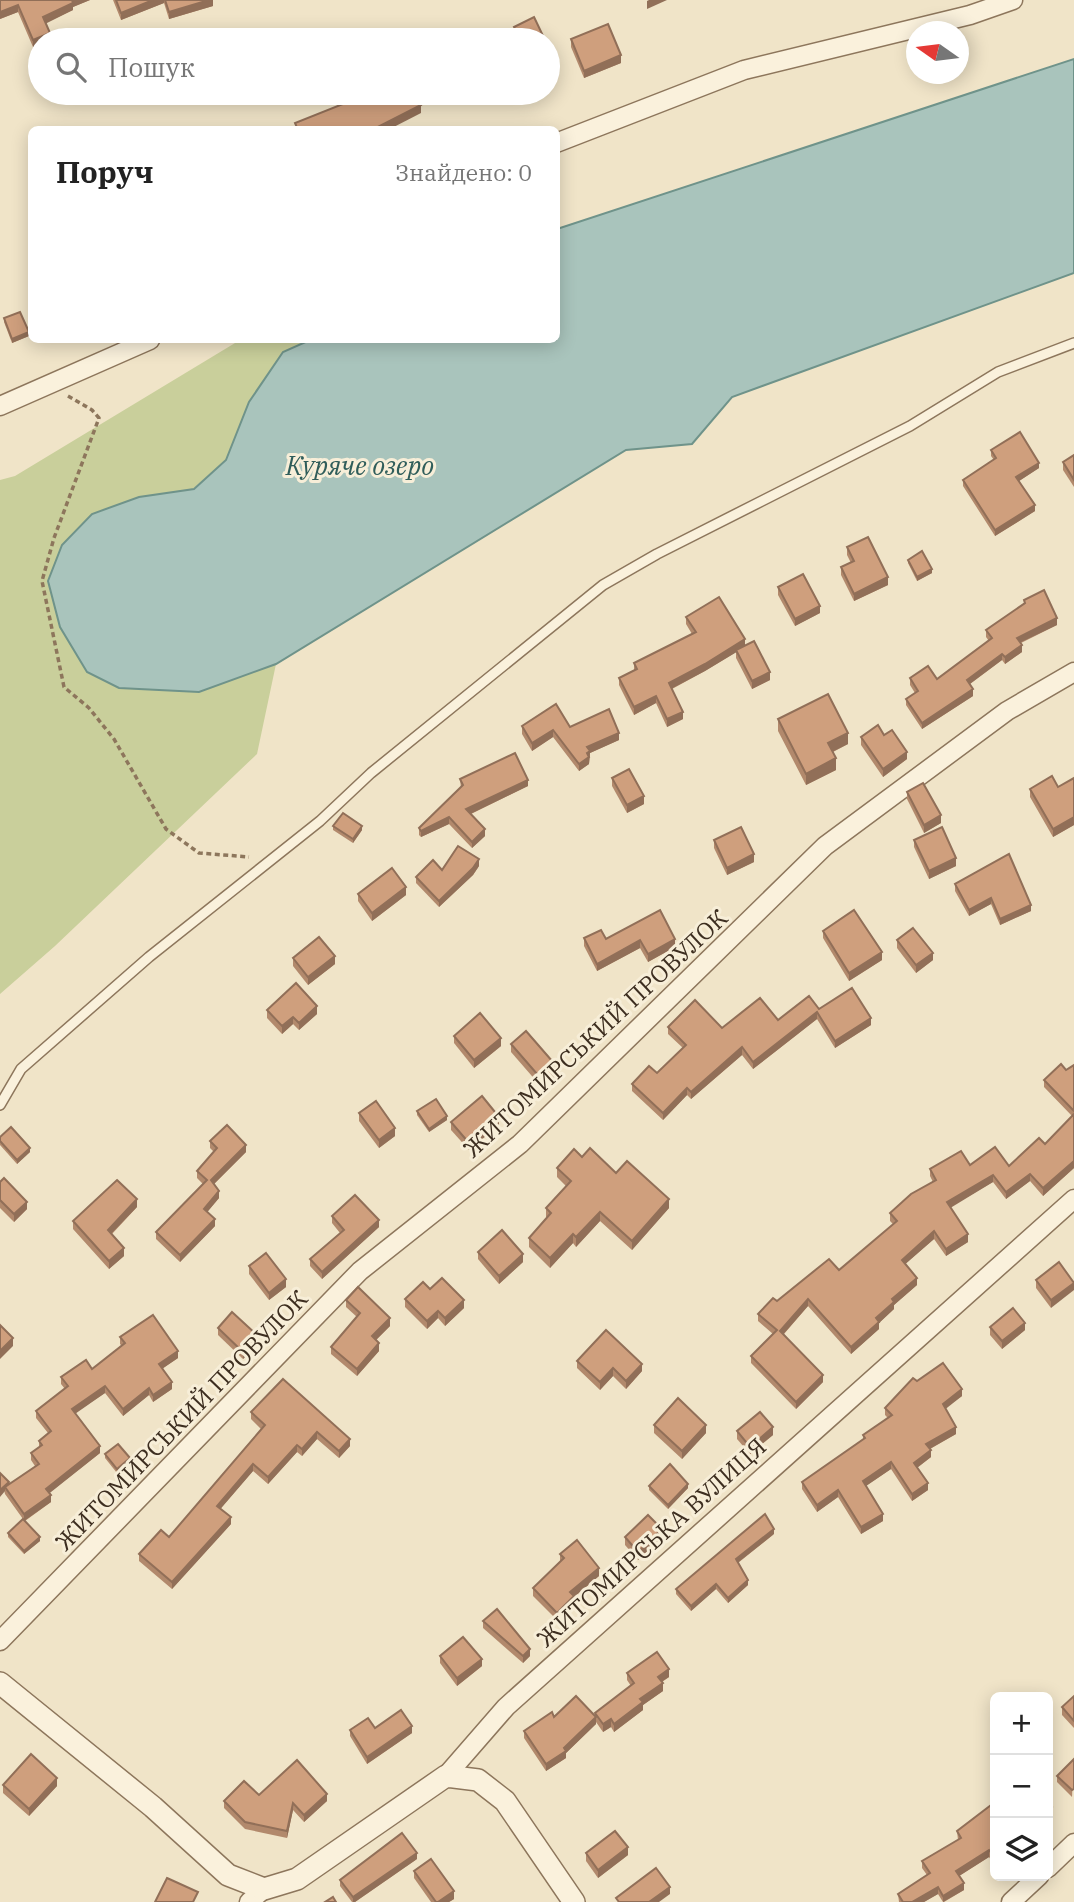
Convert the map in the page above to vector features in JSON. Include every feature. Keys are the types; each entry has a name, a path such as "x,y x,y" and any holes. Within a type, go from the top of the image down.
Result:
{"street":[{"path":"560,141 744,70 970,15 1013,0"},
{"path":"0,406 143,343"},
{"name":"ЖИТОМИРСЬКИЙ ПРОВУЛОК","path":"0,1641 360,1271 520,1144 825,846 1007,711 1074,672"},
{"name":"ЖИТОМИРСЬКА ВУЛИЦЯ","path":"257,1895 297,1880 446,1776 506,1707 1074,1199"},
{"path":"0,1683 153,1807 228,1875 257,1895"},
{"path":"446,1776 478,1780 505,1801 574,1902"},
{"path":"1053,1863 1074,1843"},
{"path":"1011,1902 1034,1881"}],"lane":[{"path":"0,1105 21,1069 149,957 320,821 371,773 603,585 657,554 910,426 998,372 1074,343"}],"path":[{"path":"48,385 92,410 99,418 54,538 42,581 64,687 89,708 114,739 166,829 199,853 272,859"}],"green space":[{"path":"235,343 303,343 283,352 249,402 226,460 193,489 139,497 60,627 87,672 119,688 199,692 276,664 257,754 55,946 0,994 0,480 15,476"}],"water":[{"name":"Куряче озеро","path":"1074,59 1074,273 732,397 692,444 626,450 276,664 199,692 119,688 87,672 60,627 48,581 62,545 92,514 139,497 194,489 226,460 249,402 283,352 303,343 560,343 560,228"}],"building":[{"path":"0,0 72,0 73,3 43,17 48,28 28,28 18,5 0,12"},
{"path":"116,0 153,0 121,13"},
{"path":"165,0 209,0 169,12"},
{"path":"534,17 539,28 515,28"},
{"path":"608,24 621,55 584,71 571,39"},
{"path":"340,105 421,105 380,126 296,126 295,123"},
{"path":"20,312 28,332 12,339 4,318"},
{"path":"1020,432 1039,463 1016,477 1035,505 995,530 963,480 996,458 991,450"},
{"path":"1074,455 1074,480 1063,462"},
{"path":"868,537 888,577 854,594 841,567 854,561 847,547"},
{"path":"922,551 932,569 917,577 908,560"},
{"path":"803,574 820,606 795,619 778,587"},
{"path":"1044,590 1057,618 1017,638 1022,645 1005,657 1002,654 967,680 973,689 922,723 906,699 918,691 910,678 928,666 937,679 992,638 986,630 1025,603 1024,600"},
{"path":"719,597 745,639 669,683 683,712 667,719 656,696 634,707 619,678 637,669 634,663 696,632 686,617"},
{"path":"754,641 770,672 752,681 736,650"},
{"path":"828,694 848,733 828,743 836,758 806,774 778,719"},
{"path":"556,704 570,727 609,709 619,733 587,747 590,751 587,753 589,757 579,764 553,730 532,743 522,726"},
{"path":"878,725 884,735 892,730 907,752 883,769 861,737"},
{"path":"515,753 528,780 466,809 485,829 472,842 449,817 421,831 419,828 463,785 460,779"},
{"path":"629,769 644,796 627,805 612,778"},
{"path":"1052,776 1058,787 1074,778 1074,817 1053,829 1030,789"},
{"path":"923,783 941,815 924,825 907,792"},
{"path":"343,813 362,826 353,839 333,826"},
{"path":"741,827 754,854 727,868 714,840"},
{"path":"942,827 956,858 929,871 914,840"},
{"path":"458,846 479,859 439,901 416,877 433,860 442,870"},
{"path":"1009,854 1031,905 1000,919 991,898 969,910 955,884"},
{"path":"392,868 406,887 372,913 358,894"},
{"path":"660,910 675,939 648,954 640,940 597,964 584,938 601,930 606,939"},
{"path":"854,910 882,952 849,973 823,931"},
{"path":"913,928 933,953 916,965 897,940"},
{"path":"319,937 335,956 308,977 293,958"},
{"path":"296,983 317,1006 299,1023 293,1017 282,1026 267,1010"},
{"path":"852,988 871,1018 835,1041 817,1012 753,1062 742,1047 691,1092 687,1088 663,1113 632,1084 649,1066 657,1073 686,1045 668,1027 695,1000 722,1028 760,998 778,1020 809,996 819,1009"},
{"path":"480,1013 501,1038 474,1060 454,1036"},
{"path":"526,1031 559,1069 544,1082 511,1044"},
{"path":"1061,1064 1066,1070 1074,1065 1074,1111 1044,1080"},
{"path":"482,1096 499,1117 469,1143 451,1122"},
{"path":"436,1099 447,1116 429,1129 417,1111"},
{"path":"376,1101 395,1128 379,1140 359,1113"},
{"path":"1074,1114 1074,1161 1043,1188 1030,1174 1006,1192 993,1175 947,1202 968,1234 946,1249 934,1231 902,1260 917,1278 892,1299 894,1302 876,1318 879,1322 851,1347 808,1299 780,1331 823,1375 796,1402 751,1356 777,1330 758,1314 773,1298 777,1301 829,1259 839,1270 897,1221 890,1213 911,1194 936,1180 930,1169 961,1151 970,1165 995,1147 1009,1166 1039,1138 1045,1144"},
{"path":"227,1125 246,1145 211,1180 219,1191 204,1209 215,1219 180,1255 156,1232 207,1180 197,1171 217,1148 210,1141"},
{"path":"11,1127 30,1148 17,1160 0,1141 0,1137"},
{"path":"590,1148 616,1173 627,1161 669,1199 632,1241 600,1212 576,1237 573,1234 550,1258 529,1238 551,1213 546,1208 571,1181 557,1168 574,1149 582,1157"},
{"path":"4,1178 27,1202 14,1214 0,1200 0,1182"},
{"path":"117,1180 137,1199 108,1230 124,1248 109,1261 73,1221"},
{"path":"355,1195 379,1220 322,1272 310,1259 344,1230 332,1216"},
{"path":"502,1230 523,1254 499,1276 478,1252"},
{"path":"266,1253 286,1279 269,1293 249,1266"},
{"path":"1059,1262 1074,1283 1051,1300 1036,1280"},
{"path":"442,1278 464,1300 445,1318 438,1311 427,1321 405,1299 423,1282 430,1289"},
{"path":"358,1287 390,1318 372,1336 379,1343 357,1369 331,1347 360,1313 346,1300"},
{"path":"1013,1308 1025,1323 1002,1341 990,1327"},
{"path":"232,1312 258,1336 243,1352 218,1328"},
{"path":"153,1315 178,1351 159,1364 172,1382 153,1395 149,1388 123,1409 105,1386 72,1409 100,1446 46,1489 51,1495 24,1514 5,1487 39,1464 31,1453 42,1445 39,1441 51,1431 36,1411 68,1386 61,1377 86,1360 92,1369 125,1343 120,1337"},
{"path":"0,1325 13,1338 0,1351"},
{"path":"606,1330 642,1364 626,1381 613,1368 600,1382 577,1361"},
{"path":"943,1363 962,1389 943,1404 956,1427 926,1444 931,1450 914,1463 928,1483 912,1494 891,1462 863,1481 883,1514 861,1527 838,1490 817,1505 802,1482 865,1438 863,1435 892,1415 885,1408 913,1378 917,1381"},
{"path":"283,1379 350,1439 339,1451 317,1432 302,1449 297,1445 268,1477 253,1464 217,1506 231,1517 172,1582 139,1554 161,1530 169,1537 265,1425 251,1412"},
{"path":"678,1398 706,1425 682,1451 654,1425"},
{"path":"760,1412 773,1427 750,1447 737,1431"},
{"path":"118,1444 130,1458 117,1469 105,1454"},
{"path":"670,1464 688,1484 668,1505 649,1486"},
{"path":"0,1473 9,1482 0,1490"},
{"path":"765,1514 774,1529 736,1559 748,1580 728,1598 716,1584 691,1606 676,1589"},
{"path":"648,1515 662,1529 638,1552 625,1537"},
{"path":"23,1519 40,1537 24,1551 8,1533"},
{"path":"577,1540 599,1568 570,1592 574,1596 557,1613 533,1588 564,1558 560,1554"},
{"path":"497,1609 530,1649 523,1656 483,1621"},
{"path":"463,1637 482,1659 457,1678 440,1656"},
{"path":"657,1652 669,1669 658,1677 663,1683 640,1699 643,1702 614,1724 611,1719 603,1724 595,1713 634,1683 627,1673"},
{"path":"576,1696 596,1717 564,1748 566,1751 546,1764 524,1731 552,1712 554,1717"},
{"path":"1074,1696 1074,1721 1062,1707"},
{"path":"401,1710 412,1726 367,1757 350,1730 368,1718 375,1728"},
{"path":"31,1754 57,1778 29,1809 3,1785"},
{"path":"1074,1759 1074,1789 1072,1790 1057,1776"},
{"path":"297,1760 327,1794 304,1815 293,1803 287,1831 245,1822 224,1801 244,1781 259,1795"},
{"path":"990,1806 990,1851 956,1871 964,1883 943,1896 938,1887 912,1902 903,1902 898,1894 930,1873 922,1861 961,1838 957,1831"},
{"path":"615,1831 628,1847 598,1870 586,1853"},
{"path":"402,1833 417,1853 353,1897 340,1880"},
{"path":"431,1859 454,1891 438,1902 414,1871"},
{"path":"656,1868 670,1887 649,1902 619,1902 616,1898"},
{"path":"167,1878 198,1892 193,1902 155,1902"}]}
